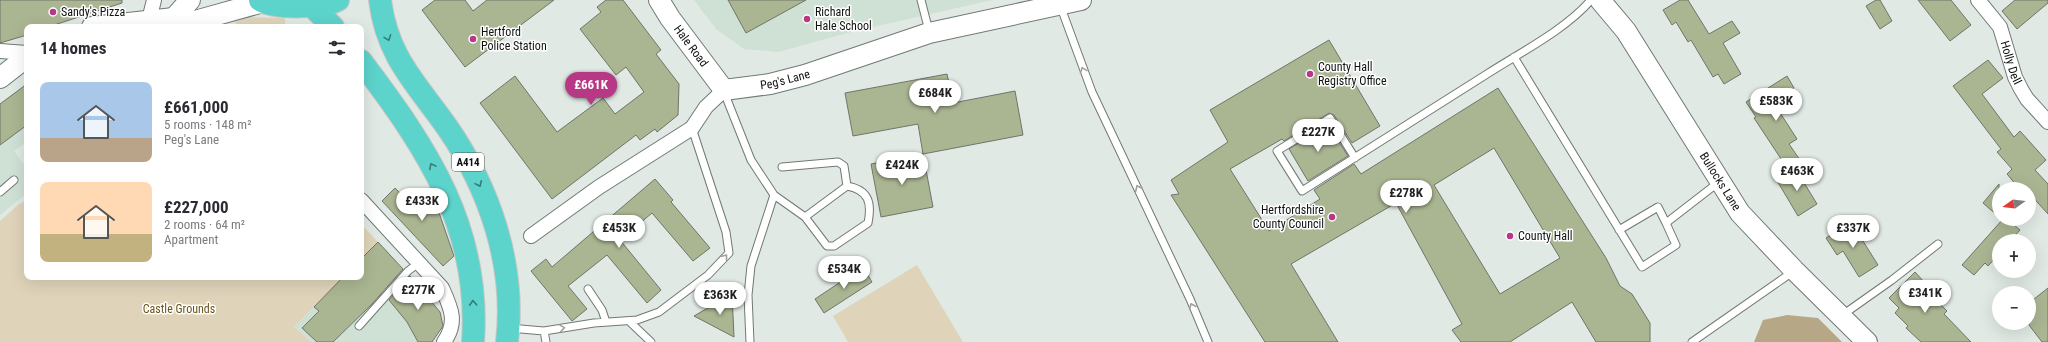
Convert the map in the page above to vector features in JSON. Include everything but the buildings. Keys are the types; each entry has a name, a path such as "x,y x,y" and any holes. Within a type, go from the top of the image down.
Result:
{"highway":[{"path":"262,1 294,6 312,6 338,0"},
{"name":"A414","path":"380,0 387,36 397,58 447,128 471,167 488,205 501,245 507,278 508,335"},
{"path":"312,6 330,24"},
{"name":"A414","path":"364,65 408,124 446,194 462,233 470,266 474,304 473,342"}],"main road":[{"path":"175,22 190,0"},
{"name":"Hale Road","path":"659,0 670,18 724,90"},
{"name":"Peg's Lane","path":"724,90 770,84 805,75 929,33 1081,0"},
{"name":"Bullocks Lane","path":"1600,0 1626,31 1740,213 1794,270 1867,342"},
{"path":"116,24 149,20 175,22 217,21 262,1"},
{"path":"0,78 24,59"}],"street":[{"path":"149,20 154,0"},
{"name":"Holly Dell","path":"1978,0 2000,27 2015,77 2021,89 2048,122"},
{"path":"0,51 24,53"},
{"path":"531,236 599,187 692,128 706,107 724,90"},
{"path":"364,203 420,262 442,288 449,303 453,324 451,332 444,342"}],"lane":[{"path":"921,0 929,33"},
{"path":"1355,158 1330,118 1277,151 1302,191 1355,158 1514,57 1578,15 1590,0"},
{"path":"1060,4 1092,92 1181,279 1207,342"},
{"path":"1514,57 1619,230 1642,267 1676,245 1658,207 1619,230"},
{"path":"724,90 752,160 774,195 805,217 827,246 834,246 868,223 871,210 868,198 858,188 847,186 805,217"},
{"path":"508,335 606,322 630,322 659,312 708,275 729,253 726,232 692,128"},
{"path":"782,167 838,162 844,166 847,186"},
{"path":"0,192 14,180"},
{"path":"1666,223 1720,182"},
{"path":"750,342 748,295 751,266 774,195"},
{"path":"1841,316 1892,280 1938,244"},
{"path":"359,326 408,271 420,262"},
{"path":"1692,342 1794,270"},
{"path":"588,289 602,310 606,322"},
{"path":"630,322 651,342"},
{"path":"544,331 546,342"}],"shaded area":[{"name":"Richard Hale School","path":"694,0 992,0 851,32 778,52 744,49 716,29"},
{"path":"24,84 24,144 14,151 24,165 24,195 0,215 0,104"},
{"path":"378,242 411,278 426,342 311,342 294,327 340,280 364,280 364,256"},
{"path":"1787,315 1818,318 1842,342 1754,342 1763,320"}],"green space":[{"path":"249,17 285,18 285,24 237,24 235,22"},
{"name":"Castle Grounds","path":"24,202 24,280 340,280 294,327 311,342 0,342 0,221 19,204"},
{"path":"364,227 378,242 364,256"},
{"path":"917,265 963,342 848,342 833,316"}],"place":[{"name":"Sandy's Pizza","path":"53,12"},
{"name":"Richard Hale School","path":"807,19"},
{"name":"Hertford Police Station","path":"473,39"},
{"name":"County Hall Registry Office","path":"1310,74"},
{"name":"Hertfordshire County Council","path":"1332,217"},
{"name":"County Hall","path":"1510,236"}]}
